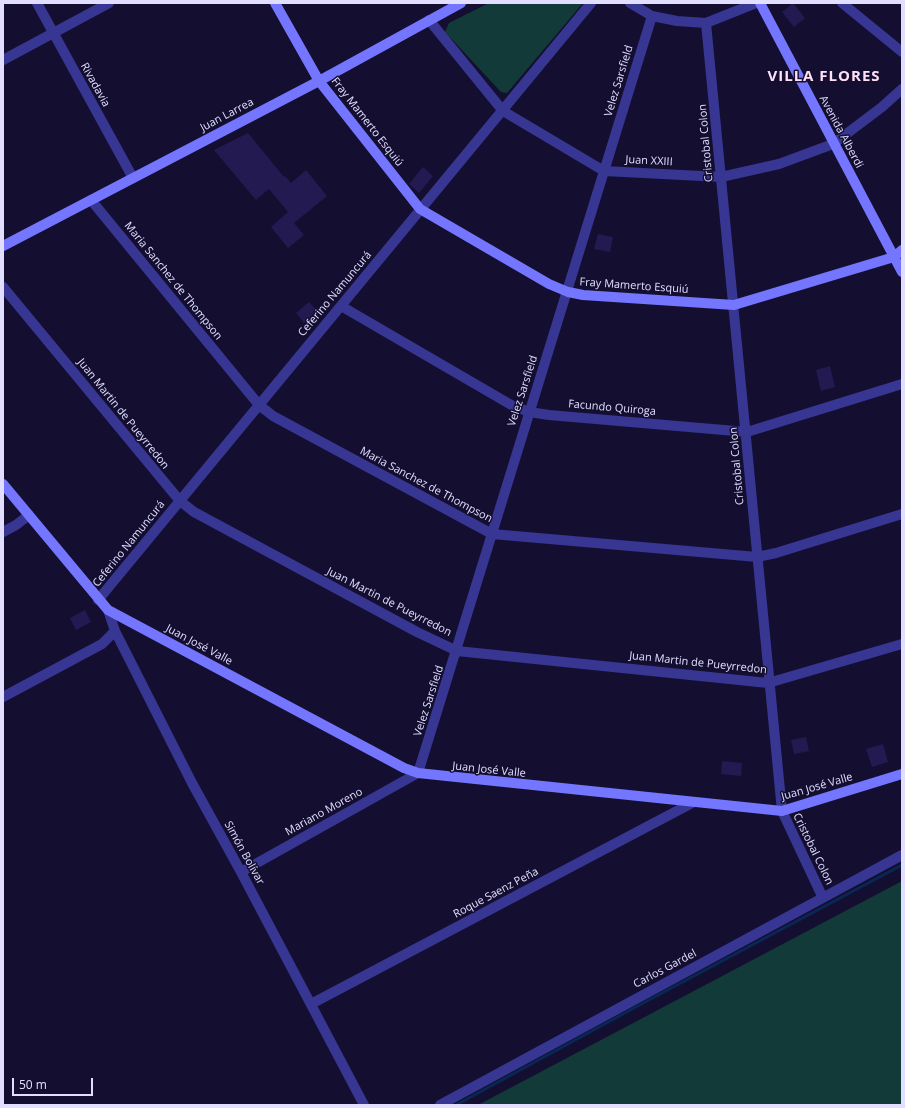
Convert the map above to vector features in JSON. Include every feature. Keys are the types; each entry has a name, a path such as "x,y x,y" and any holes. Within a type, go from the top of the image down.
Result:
{"street":[{"name":"Rivadavia","path":"37,3 133,178"},
{"path":"3,60 109,3"},
{"name":"Fray Mamerto Esquiú","path":"275,3 319,81 420,209 549,284 568,292 583,295 734,305 898,253"},
{"name":"Juan Larrea","path":"3,246 319,81 461,3"},
{"name":"Ceferino Namuncurá","path":"98,600 591,3"},
{"path":"630,3 652,16 677,21 706,23 756,3"},
{"name":"Avenida Alberdi","path":"760,3 833,144 898,253 902,272"},
{"path":"842,3 902,52"},
{"name":"Velez Sarsfield","path":"418,773 457,651 529,412 568,292 652,16"},
{"name":"Juan XXIII","path":"429,20 503,111 604,171 721,177 778,164 833,144 882,107 902,89"},
{"name":"Cristobal Colon","path":"706,23 747,432 768,684 782,810 823,898"},
{"name":"Maria Sanchez de Thompson","path":"91,200 259,405 273,416 492,534 757,557 776,553 902,514"},
{"name":"Juan Martin de Pueyrredon","path":"3,286 180,501 201,516 417,632 457,651 768,684 902,644"},
{"name":"Facundo Quiroga","path":"341,306 513,406 529,412 747,432 902,384"},
{"path":"3,484 98,600"},
{"path":"3,532 16,525 29,515"},
{"name":"Juan José Valle","path":"98,600 108,610 404,768 418,773 692,803 782,810 902,774"},
{"name":"Simón Bolívar","path":"108,610 115,631 192,783 241,872 364,1105"},
{"path":"3,697 102,644 115,631"},
{"name":"Mariano Moreno","path":"241,872 418,773"},
{"name":"Roque Saenz Peña","path":"311,1004 692,803"},
{"name":"Carlos Gardel","path":"440,1105 902,855"}],"green space":[{"path":"489,3 583,3 507,93 501,92 445,32 449,23"},
{"path":"902,881 902,1105 478,1105"}],"building":[{"path":"793,3 805,18 794,27 782,12"},
{"path":"248,133 284,177 285,176 291,183 306,170 327,196 294,223 304,235 288,248 271,227 288,212 269,189 256,200 214,150"},
{"path":"423,167 433,176 419,193 409,184"},
{"path":"598,234 613,237 610,252 594,249"},
{"path":"309,302 317,311 304,323 296,313"},
{"path":"830,366 835,387 821,391 816,370"},
{"path":"85,610 91,622 76,630 70,618"},
{"path":"806,737 809,751 794,754 791,740"},
{"path":"883,744 888,762 872,767 866,749"},
{"path":"722,761 742,763 741,776 721,774"}],"waterway":[{"path":"456,1105 902,865"}],"district":[{"name":"VILLA FLORES","path":"824,77"}]}
